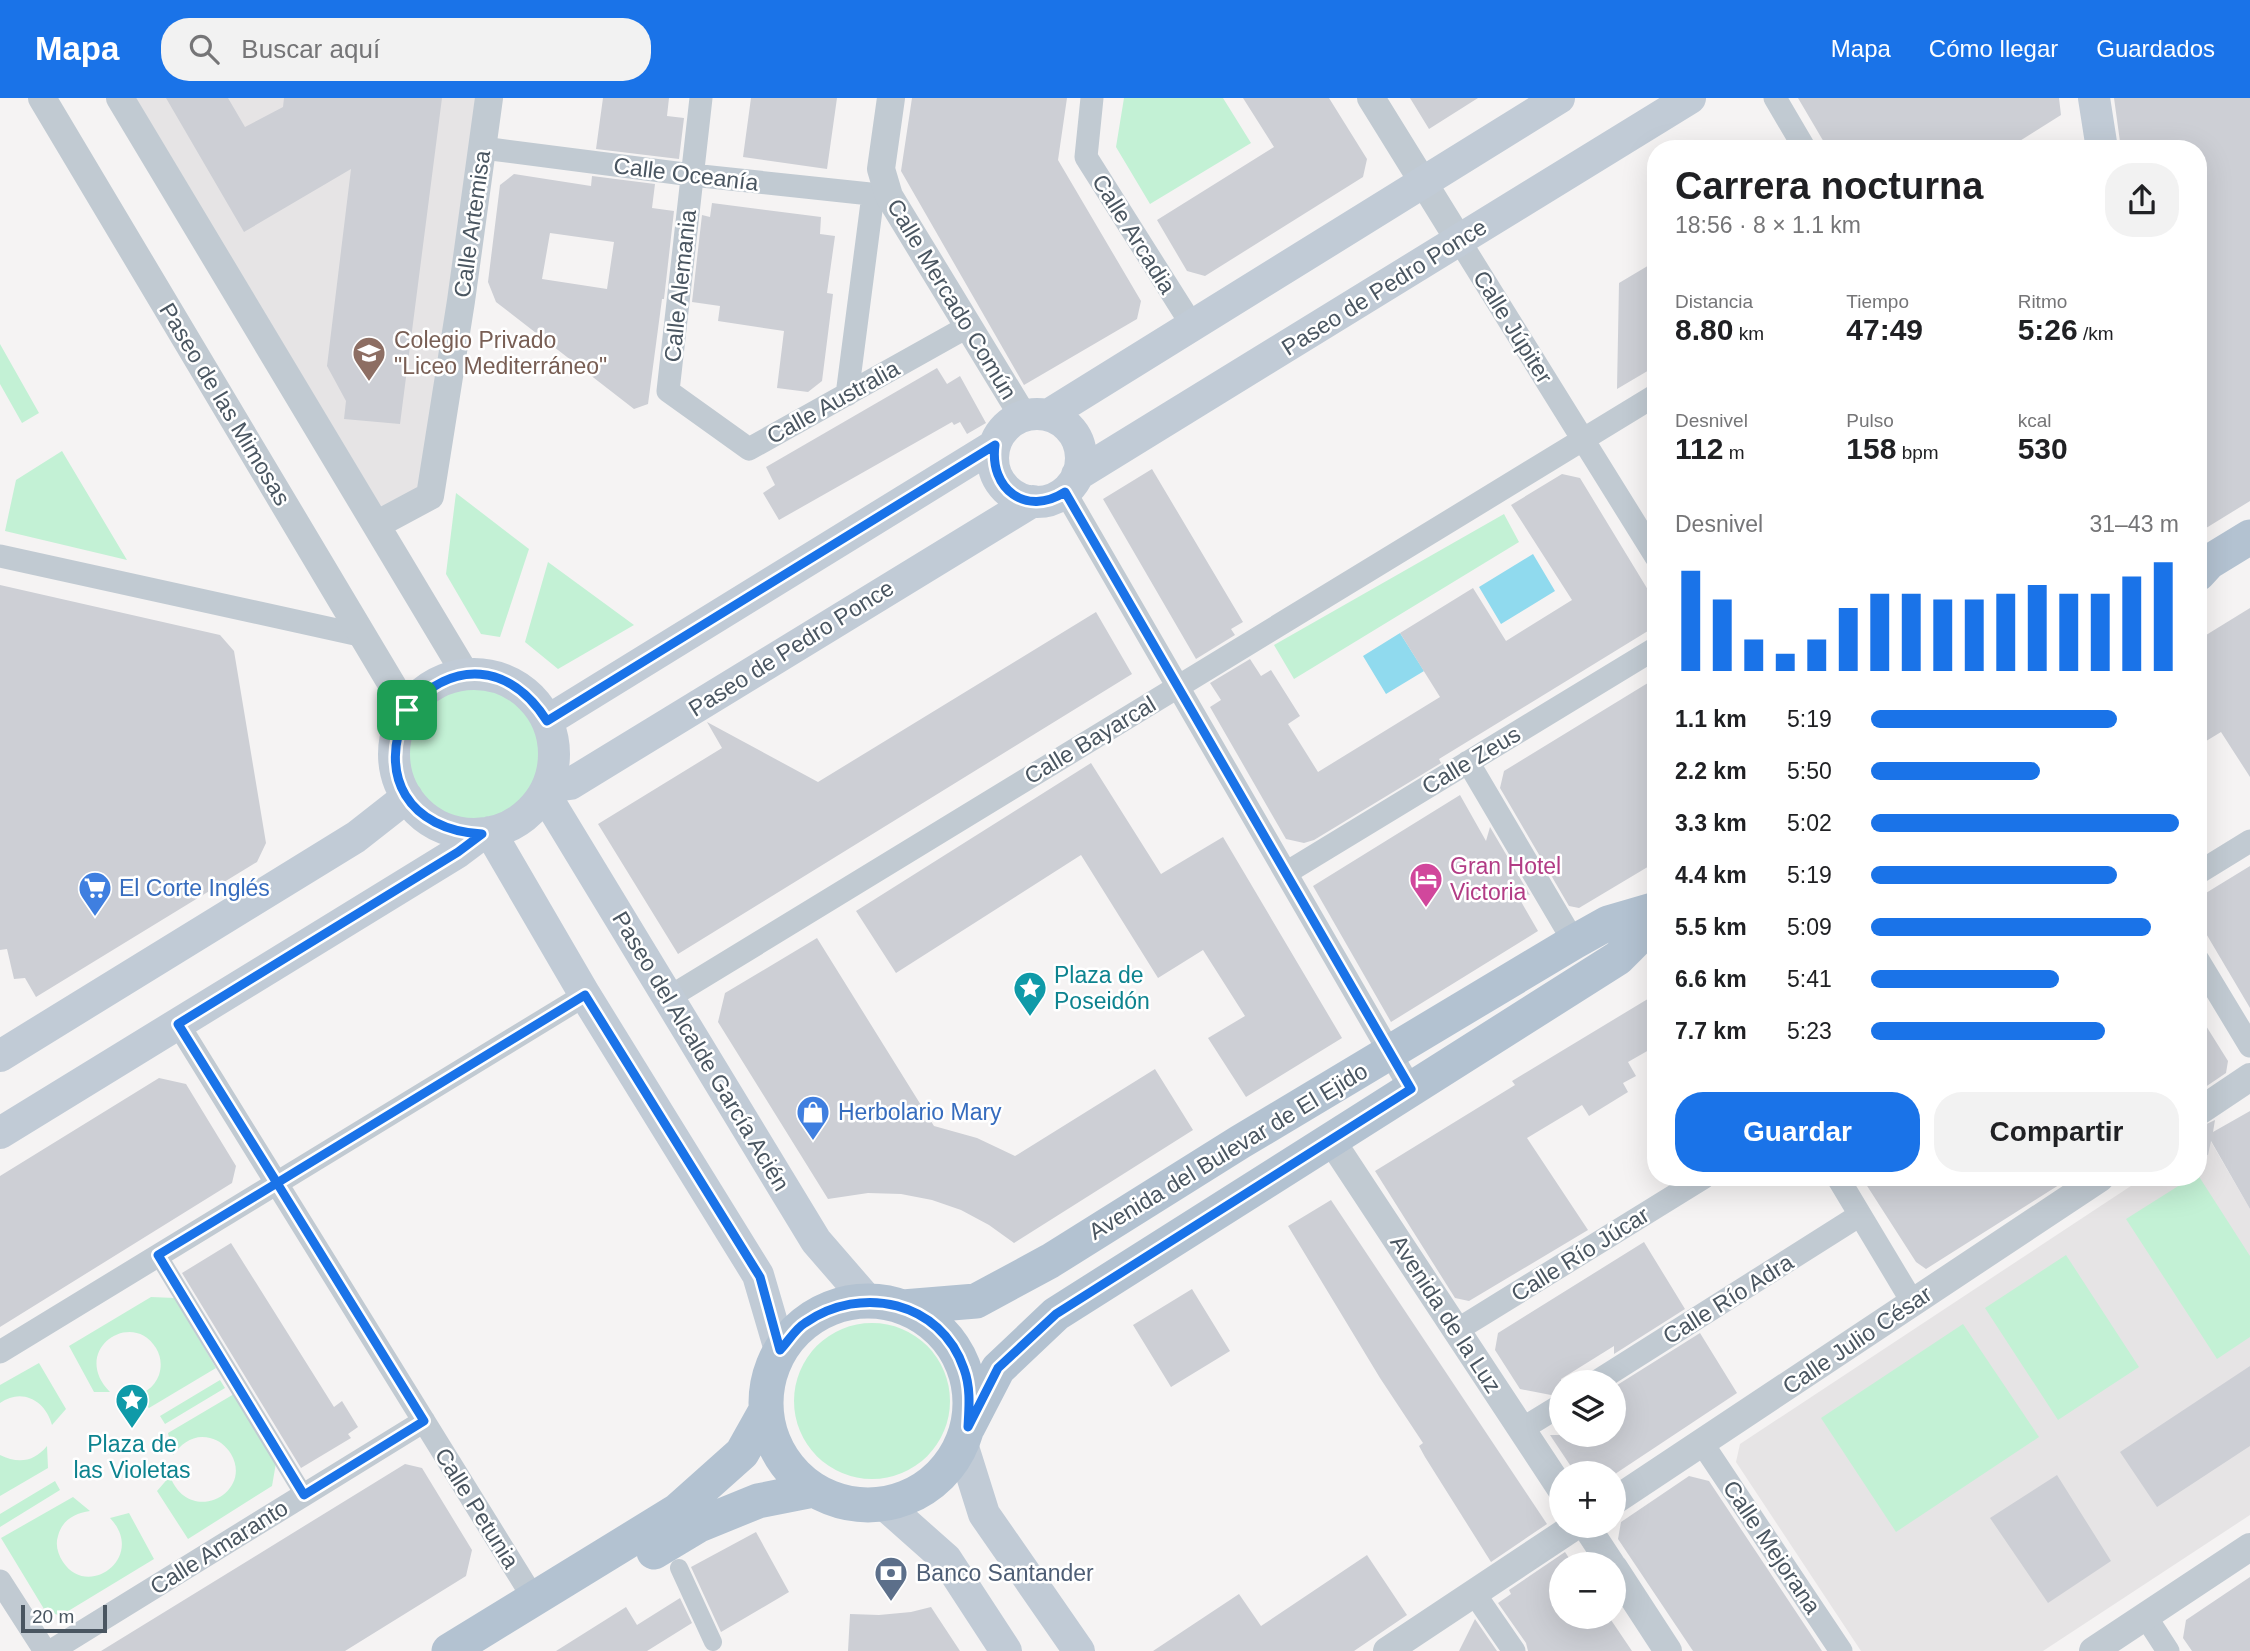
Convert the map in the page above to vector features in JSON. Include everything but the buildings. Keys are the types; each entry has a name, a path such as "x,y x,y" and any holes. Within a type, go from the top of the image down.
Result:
{"main road":[{"path":"1035,416 1062,421 1073,432 1079,445 1081,461 1071,483 1055,498 1033,502 1009,492 995,471 995,445 1001,432 1010,423 1035,416 1192,326 1559,98"},
{"name":"Paseo de Pedro Ponce","path":"1071,483 1690,98"},
{"path":"2094,98 2101,140"},
{"path":"547,721 995,445"},
{"name":"Paseo de Pedro Ponce","path":"545,790 570,784 1033,502"},
{"path":"2207,564 2250,537"},
{"path":"2207,583 2250,562"},
{"path":"466,675 497,677 518,686 535,702 547,721 554,745 553,770 545,790 528,813 507,827 486,833 460,833 439,826 421,814 407,797 397,776 394,754 398,731 407,710 423,692 443,680 466,675"},
{"name":"Paseo del Alcalde García Acién","path":"545,790 816,1241 868,1301"},
{"path":"0,1056 356,837 407,797"},
{"path":"486,833 760,1277 780,1350"},
{"path":"0,1133 486,833"},
{"name":"Avenida del Bulevar de El Ejido","path":"904,1307 976,1301 1049,1261 1240,1142 1574,942 1608,923 1647,912"},
{"name":"Avenida del Bulevar de El Ejido","path":"965,1436 998,1368 1056,1314 1618,958 1647,929"},
{"path":"965,1436 943,1472 916,1493 884,1504 859,1505 835,1500 813,1490 789,1469 783,1460 773,1442 765,1412 768,1380 780,1350 803,1324 833,1307 868,1301 904,1307 930,1321 951,1342 964,1369 970,1398 965,1436 984,1514 1079,1651"},
{"path":"449,1651 677,1511 741,1453 765,1412"},
{"path":"493,1651 699,1525 758,1501 813,1490"},
{"path":"884,1504 946,1559 1006,1651"}],"street":[{"name":"Paseo de las Mimosas","path":"42,98 407,710"},
{"path":"120,98 466,675"},
{"name":"Calle Artemisa","path":"376,525 430,496 489,98"},
{"name":"Calle Alemania","path":"668,391 701,98"},
{"name":"Calle Mercado Común","path":"847,395 881,195 881,169 891,98"},
{"name":"Calle Arcadia","path":"1092,98 1086,157 1192,326"},
{"name":"Calle Júpiter","path":"1371,98 1647,542"},
{"path":"1775,98 1800,140"},
{"name":"Calle Oceanía","path":"483,148 692,175 881,195"},
{"name":"Calle Mercado Común","path":"881,195 967,327 1035,416"},
{"name":"Calle Australia","path":"668,391 750,449 967,327"},
{"name":"Calle Bayarcal","path":"668,998 1647,400"},
{"path":"1071,483 1178,687 1411,1089"},
{"path":"0,556 364,636"},
{"name":"Calle Zeus","path":"1286,873 1647,653"},
{"path":"1468,762 1574,942"},
{"path":"2207,867 2250,841"},
{"path":"2207,975 2250,1046"},
{"path":"0,1352 585,995"},
{"name":"Calle Petunia","path":"178,1024 534,1599"},
{"path":"2207,1106 2250,1077"},
{"name":"Avenida de la Luz","path":"1331,1140 1549,1471"},
{"name":"Calle Río Júcar","path":"1457,1330 1690,1186"},
{"path":"1843,1186 1913,1303"},
{"name":"Calle Julio César","path":"1626,1493 2088,1186"},
{"name":"Calle Río Adra","path":"1615,1370 1860,1215"},
{"path":"158,1255 304,1495"},
{"path":"1522,1429 1549,1412"},
{"name":"Calle Amaranto","path":"51,1651 424,1421"},
{"name":"Calle Mejorana","path":"1702,1443 1841,1651"},
{"path":"1387,1651 1470,1585 1554,1538"},
{"path":"2093,1651 2249,1550"},
{"path":"679,1568 713,1642"},
{"path":"0,1581 45,1651"},
{"path":"1470,1585 1514,1651"},
{"path":"1626,1587 1668,1651"},
{"path":"2146,1616 2168,1651"}],"shaded area":[{"name":"Colegio Privado \"Liceo Mediterráneo\"","path":"120,98 489,98 430,496 376,525"},
{"path":"2207,1135 2250,1209 2250,1515 2043,1651 1861,1651 1736,1462 1740,1444 2131,1186 2207,1186"}],"green space":[{"path":"1124,98 1223,98 1251,143 1150,204 1116,147"},
{"path":"0,344 39,413 22,423 0,384"},
{"path":"62,451 127,560 5,531 16,480"},
{"path":"456,493 529,549 500,637 481,634 446,574"},
{"path":"1504,514 1519,542 1294,679 1274,645"},
{"path":"548,562 634,625 558,669 525,642"},
{"path":"474,687 499,692 521,706 535,728 540,753 535,778 521,800 499,814 474,819 449,814 427,800 413,778 408,753 413,728 427,706 449,692"},
{"path":"2178,1186 2205,1186 2250,1256 2250,1337 2217,1359 2126,1219"},
{"path":"2066,1255 2139,1367 2058,1420 1985,1308"},
{"path":"151,1297 175,1298 216,1368 149,1408 130,1397 151,1387 160,1372 158,1351 145,1337 133,1332 120,1333 109,1339 100,1349 97,1362 99,1376 110,1392 94,1392 69,1346"},
{"path":"872,1323 902,1329 927,1346 944,1371 950,1401 944,1431 927,1456 902,1473 872,1479 842,1473 817,1456 800,1431 794,1401 800,1371 817,1346 842,1329"},
{"path":"1963,1324 2039,1437 1896,1532 1821,1418"},
{"path":"39,1363 66,1409 52,1425 44,1409 32,1399 17,1396 0,1403 0,1385"},
{"path":"220,1380 225,1388 165,1424 160,1416"},
{"path":"234,1394 276,1463 272,1486 188,1539 157,1491 170,1476 179,1491 191,1500 204,1502 216,1499 227,1492 234,1481 236,1468 227,1448 210,1438 199,1437 189,1441 173,1455 168,1433"},
{"path":"47,1446 48,1468 0,1496 0,1455 13,1460 25,1460 37,1455"},
{"path":"55,1481 60,1490 0,1527 0,1514"},
{"path":"73,1497 90,1511 70,1518 58,1536 60,1556 74,1573 86,1577 99,1575 110,1569 118,1559 122,1547 120,1533 110,1518 129,1513 154,1559 60,1616 44,1609 1,1538"}],"water":[{"path":"1533,554 1555,591 1501,624 1479,587"},
{"path":"1400,633 1424,671 1386,694 1363,656"}],"place":[{"name":"Colegio Privado \"Liceo Mediterráneo\"","path":"369,383"},
{"name":"Gran Hotel Victoria","path":"1426,909"},
{"name":"El Corte Inglés","path":"95,918"},
{"name":"Plaza de Poseidón","path":"1030,1018"},
{"name":"Herbolario Mary","path":"813,1142"},
{"name":"Plaza de las Violetas","path":"132,1430"},
{"name":"Banco Santander","path":"891,1603"}],"route":[{"path":"407,710 398,731 394,754 397,776 407,797 421,814 439,826 460,833 482,834 458,852 178,1024 277,1183 158,1255 304,1495 424,1421 277,1183 585,995 760,1277 780,1350 803,1324 833,1307 868,1301 904,1307 930,1321 951,1342 964,1369 970,1398 968,1427 998,1368 1056,1314 1411,1089 1065,492 1055,498 1033,502 1009,492 995,471 995,445 547,721 535,702 518,686 482,674 443,680 423,692 407,710"}]}
